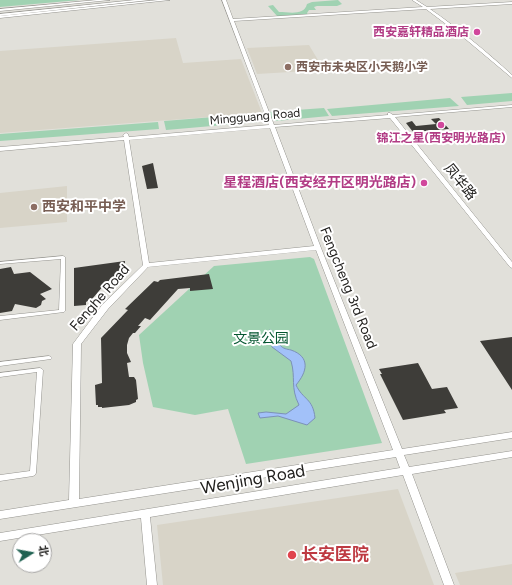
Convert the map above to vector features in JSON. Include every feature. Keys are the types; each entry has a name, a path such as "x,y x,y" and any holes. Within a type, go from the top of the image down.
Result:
{"highway":[{"path":"0,14 127,0"},
{"path":"0,14 148,0"},
{"path":"9,16 23,12"}],"street":[{"path":"0,14 108,0"},
{"path":"0,14 9,16 168,0"},
{"name":"Fengcheng 3rd Road","path":"224,0 318,248 406,471 449,585"},
{"path":"416,0 457,27 512,73"},
{"path":"232,20 512,3"},
{"path":"428,8 485,52 512,77"},
{"name":"Mingguang Road","path":"0,149 272,124 512,105"},
{"name":"凤华路","path":"391,115 512,266"},
{"name":"Mingguang Road","path":"0,146 126,137"},
{"name":"Fenghe Road","path":"74,504 77,344 105,307 146,265 126,137"},
{"path":"146,265 318,248"},
{"path":"0,263 63,257 62,311 0,318"},
{"path":"0,364 49,358"},
{"path":"0,375 40,370 33,473 0,478"},
{"name":"Wenjing Road","path":"0,515 512,435"},
{"name":"Wenjing Road","path":"0,537 512,454"},
{"path":"146,514 152,585"}],"shaded area":[{"path":"176,38 183,63 241,59 262,113 0,133 0,51"},
{"path":"309,45 324,70 257,74 247,48"},
{"name":"西安和平中学","path":"67,186 67,222 0,228 0,193"},
{"name":"长安医院","path":"398,489 434,585 163,585 157,525"},
{"path":"512,564 512,585 460,585 455,573"}],"green space":[{"path":"0,0 80,0 0,7"},
{"path":"338,0 342,4 337,6 317,6 314,7 316,10 309,10 307,13 308,15 278,17 268,6 273,5 279,12 299,12 305,8 307,4 312,2"},
{"path":"512,93 512,101 467,105 461,97"},
{"path":"450,98 459,106 332,116 327,109"},
{"path":"324,108 329,116 276,121 271,119 268,112"},
{"path":"264,113 266,118 258,122 166,130 164,121"},
{"path":"158,122 159,129 0,141 0,134"},
{"name":"文景公园","path":"310,257 314,259 382,443 246,464 228,409 195,415 153,407 143,363 139,335 214,266"}],"water":[{"path":"270,330 281,346 297,353 304,361 305,370 296,385 310,403 314,411 315,418 307,425 278,416 260,418 258,413 266,412 286,414 299,405 294,388 291,361 272,347 269,332"}],"building":[{"name":"锦江之星(西安明光路店)","path":"439,118 449,129 413,132 406,123 412,121 416,126 436,124 431,119"},
{"path":"153,163 158,188 147,189 142,166"},
{"path":"125,261 125,267 104,285 93,298 86,302 86,305 74,306 74,268"},
{"path":"11,267 14,274 30,272 52,289 40,294 46,299 42,301 41,305 36,308 15,304 12,311 0,313 0,269"},
{"path":"209,274 213,289 190,291 190,288 178,289 150,320 145,318 138,326 141,326 129,338 127,353 131,362 127,363 129,377 134,377 136,380 138,399 136,402 129,405 102,408 98,407 98,405 96,405 95,385 102,383 101,338 128,310 125,309 154,281 158,282 160,280"},
{"path":"512,337 512,390 480,341"},
{"path":"418,363 432,389 447,387 458,408 444,410 446,413 403,420 380,374 382,374 379,369"}],"place":[{"name":"西安嘉轩精品酒店","path":"477,32"},
{"name":"西安市未央区小天鹅小学","path":"288,67"},
{"name":"锦江之星(西安明光路店)","path":"441,125"},
{"name":"星程酒店(西安经开区明光路店)","path":"424,183"},
{"name":"西安和平中学","path":"34,207"},
{"name":"长安医院","path":"292,555"}]}
